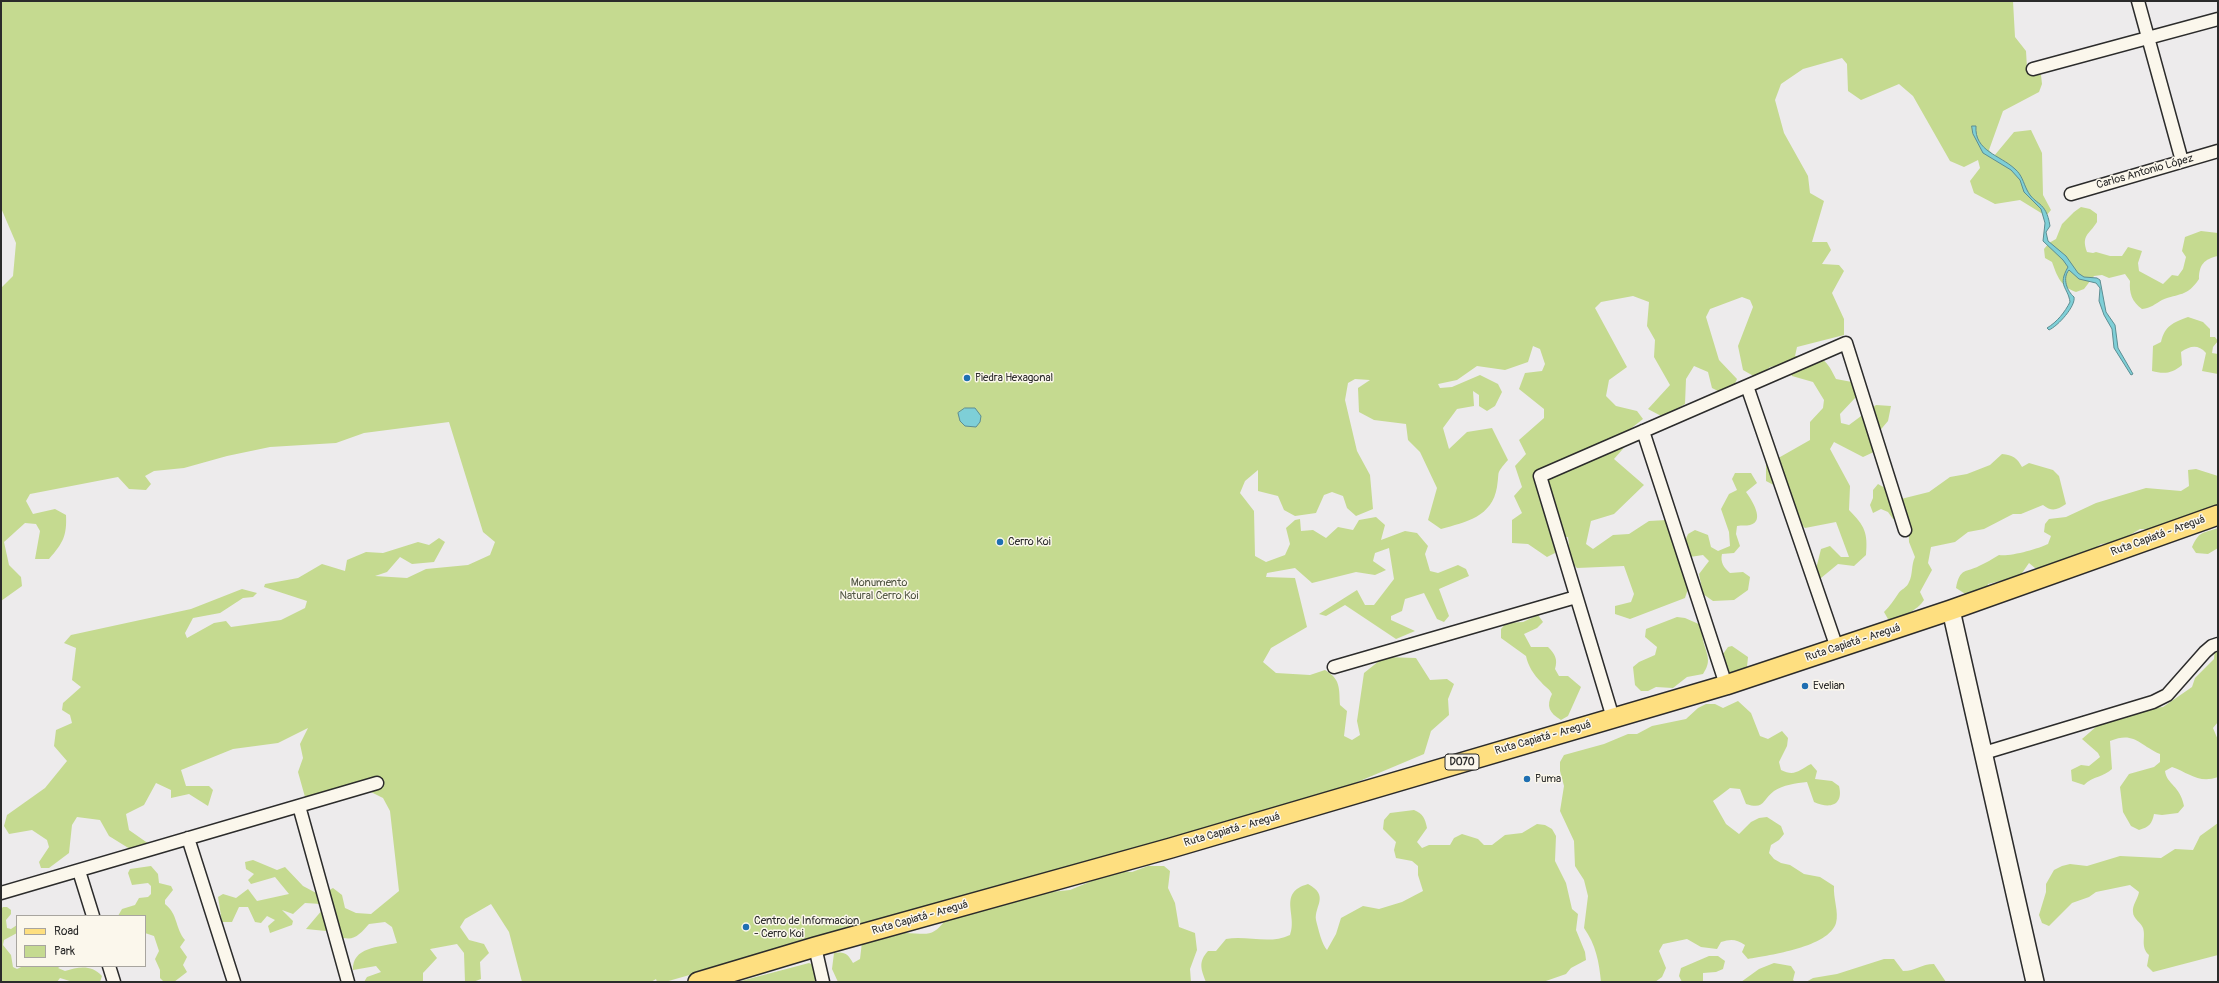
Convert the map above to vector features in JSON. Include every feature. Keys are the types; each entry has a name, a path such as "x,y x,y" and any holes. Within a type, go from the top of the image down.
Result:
{"main road":[{"name":"Ruta Capiatá - Areguá","path":"698,982 815,947 1171,848 1726,685 1951,610 2218,515"}],"street":[{"path":"2138,1 2182,161"},
{"path":"2033,69 2218,20"},
{"name":"Carlos Antonio López","path":"2071,194 2218,151"},
{"path":"1613,718 1540,476 1846,343 1905,530"},
{"path":"1747,386 1837,648"},
{"path":"1643,431 1726,685"},
{"path":"1334,667 1576,597"},
{"path":"1951,610 2035,982"},
{"path":"1984,753 2153,702 2167,695 2205,652 2212,646 2218,644"},
{"path":"1,893 377,783"},
{"path":"299,806 348,982"},
{"path":"188,838 234,982"},
{"path":"78,871 93,915"},
{"path":"815,947 823,982"},
{"path":"109,967 114,982"}],"green space":[{"name":"Monumento Natural Cerro Koi","path":"1,1 2013,1 2015,37 2026,51 2027,68 2041,75 2042,84 2039,92 2003,111 1989,150 1994,156 2014,132 2031,130 2042,153 2043,195 2051,210 2046,216 2020,200 1995,204 1974,193 1970,181 1980,168 1978,160 1964,167 1950,161 1913,96 1899,84 1861,100 1848,91 1847,64 1842,58 1803,69 1781,84 1775,100 1784,133 1808,176 1810,193 1824,201 1812,242 1827,242 1831,250 1822,264 1839,265 1844,271 1832,293 1844,319 1844,335 1797,347 1795,356 1821,359 1828,365 1836,379 1852,382 1856,397 1840,414 1841,423 1849,425 1876,405 1891,406 1888,421 1877,434 1878,450 1863,457 1834,442 1830,449 1850,486 1849,510 1862,525 1866,535 1866,555 1854,566 1838,564 1821,578 1815,573 1821,549 1830,546 1841,557 1849,557 1836,522 1805,528 1793,516 1789,493 1766,481 1766,465 1810,440 1810,422 1823,408 1824,400 1813,382 1792,376 1786,364 1770,367 1757,378 1743,370 1738,346 1753,307 1750,300 1742,297 1710,309 1706,317 1719,360 1737,379 1733,388 1718,391 1712,388 1708,372 1694,366 1686,379 1685,404 1663,417 1648,409 1670,385 1654,357 1655,340 1647,326 1649,302 1633,296 1601,302 1595,308 1627,367 1609,380 1606,396 1616,406 1637,411 1643,419 1624,434 1629,442 1614,459 1644,485 1614,514 1591,521 1586,544 1593,549 1613,535 1629,534 1649,521 1667,520 1690,583 1685,598 1630,619 1615,614 1615,606 1631,602 1634,594 1624,566 1577,568 1571,562 1568,537 1560,537 1555,553 1547,557 1528,544 1512,543 1512,520 1522,513 1514,496 1522,487 1515,466 1526,454 1519,440 1544,418 1544,409 1519,389 1525,373 1542,371 1545,364 1540,349 1533,346 1528,362 1505,370 1477,366 1457,380 1438,384 1440,388 1452,387 1480,375 1498,384 1502,392 1495,406 1487,411 1479,406 1479,395 1473,391 1474,406 1457,409 1443,428 1449,449 1467,432 1492,428 1508,460 1501,468 1499,473 1497,487 1490,505 1484,512 1476,517 1460,524 1441,529 1428,520 1437,488 1420,452 1408,440 1406,424 1374,420 1359,412 1358,388 1370,380 1355,379 1348,383 1345,400 1357,451 1370,475 1373,509 1356,516 1347,508 1343,496 1332,492 1324,495 1316,513 1295,516 1284,510 1278,496 1258,491 1258,470 1245,481 1240,493 1254,511 1255,556 1266,562 1285,555 1290,544 1286,528 1295,520 1300,519 1301,531 1313,530 1326,538 1338,527 1353,530 1359,520 1376,517 1385,525 1381,540 1405,531 1417,533 1428,546 1425,554 1430,571 1438,573 1458,565 1466,569 1469,576 1439,589 1449,616 1444,622 1437,619 1424,593 1405,599 1402,611 1391,616 1391,620 1415,631 1396,639 1345,605 1326,616 1319,614 1357,590 1365,605 1374,605 1394,579 1389,548 1375,553 1373,561 1386,570 1375,575 1356,572 1312,583 1295,568 1267,573 1266,577 1295,578 1307,627 1271,648 1263,662 1276,673 1310,675 1325,670 1330,673 1337,681 1340,705 1347,711 1344,736 1352,740 1360,735 1357,721 1364,673 1384,657 1416,658 1430,680 1447,679 1454,684 1448,699 1449,715 1431,731 1424,754 1355,783 1343,794 1314,803 1280,806 1254,827 1183,834 665,982 657,982 656,979 651,982 522,982 509,932 491,904 465,919 460,927 469,940 484,944 489,953 480,962 481,979 473,982 465,982 464,953 457,944 430,949 437,958 423,973 423,982 364,982 367,977 381,972 376,966 353,970 354,962 357,957 368,949 397,943 392,927 385,922 369,924 359,934 352,938 344,938 339,936 337,927 326,931 306,929 323,909 321,904 305,903 293,914 282,910 293,921 292,925 270,933 268,926 275,920 267,916 261,923 255,922 248,907 239,907 232,922 222,922 218,897 223,894 236,898 248,889 257,901 289,894 275,877 251,884 248,880 254,874 246,869 245,862 253,860 277,870 285,867 303,886 320,895 333,888 342,895 345,908 356,913 371,914 399,891 390,811 383,798 371,792 342,791 314,801 305,797 298,772 303,758 300,744 308,728 278,743 233,749 181,770 186,786 209,786 213,790 208,806 189,794 171,798 171,790 156,783 144,805 126,814 129,830 149,844 138,854 109,836 100,820 77,817 72,825 69,853 49,868 41,868 39,862 49,847 47,840 32,830 9,834 4,826 7,815 45,788 67,761 54,746 56,730 72,723 70,715 62,710 63,703 81,687 72,680 76,648 64,643 71,635 191,609 242,589 257,593 253,597 243,598 220,613 193,618 185,633 187,638 214,623 226,621 231,627 281,620 305,608 307,601 264,587 265,584 298,578 322,564 345,571 347,560 366,552 383,553 418,542 429,545 439,538 445,542 434,562 412,564 400,557 387,572 375,576 407,578 426,569 468,565 490,555 495,542 483,532 449,422 364,433 336,443 270,447 227,456 184,468 154,471 145,476 151,484 146,490 129,489 118,477 30,494 26,501 33,514 55,509 66,515 65,534 61,544 49,559 35,559 40,531 36,524 25,523 4,542 9,565 21,577 22,586 1,601 1,293 2,287 13,276 16,243 1,208"},
{"path":"2081,207 2090,209 2097,214 2097,222 2085,238 2087,252 2096,252 2110,256 2122,256 2128,247 2142,251 2138,263 2139,271 2163,284 2172,275 2178,276 2183,269 2186,257 2182,251 2185,237 2201,231 2218,233 2218,256 2203,263 2200,270 2199,279 2187,292 2162,300 2153,306 2142,309 2134,300 2130,289 2130,281 2125,274 2109,278 2102,275 2094,276 2084,289 2076,292 2063,284 2060,280 2052,262 2045,258 2044,249 2049,243 2056,239 2062,224"},
{"path":"2188,317 2203,322 2210,329 2210,337 2215,337 2218,341 2213,347 2212,353 2218,354 2218,374 2202,371 2206,353 2197,347 2188,348 2181,352 2182,365 2175,370 2164,373 2152,371 2153,346 2161,342 2167,328 2170,325"},
{"path":"2002,454 2009,455 2014,458 2022,467 2029,463 2053,470 2059,476 2066,504 2060,508 2054,509 2049,509 2043,505 2021,514 2013,514 1984,529 1968,532 1955,542 1931,547 1928,563 1932,570 1920,592 1924,600 1918,607 1908,613 1893,619 1888,619 1884,612 1899,592 1908,584 1915,557 1909,542 1908,517 1893,519 1888,512 1881,509 1873,513 1870,505 1873,498 1873,490 1878,484 1885,488 1889,497 1897,500 1929,492 1950,477 1967,474 1990,465"},
{"path":"2196,469 2218,476 2218,513 2164,530 2140,529 2118,542 2101,544 2074,563 2058,561 2044,570 2035,568 2029,563 2020,576 1988,584 1985,592 1970,597 1956,588 1959,577 1964,572 1984,564 1999,555 2024,552 2048,544 2051,536 2044,532 2045,524 2049,519 2066,517 2096,503 2146,488 2181,491 2189,486 2188,470"},
{"path":"1735,473 1751,473 1757,483 1746,492 1756,510 1757,519 1755,523 1750,525 1737,526 1736,534 1740,546 1734,553 1722,554 1722,562 1724,567 1730,573 1743,572 1750,577 1748,590 1734,600 1713,601 1703,594 1699,574 1709,561 1703,555 1690,557 1685,541 1688,534 1695,530 1708,535 1711,547 1718,551 1730,546 1729,532 1721,509 1729,494 1737,490 1732,479"},
{"path":"2218,528 2218,548 2208,554 2196,553 2192,547 2197,538 2202,533"},
{"path":"1538,615 1543,622 1537,628 1524,634 1531,647 1548,647 1555,657 1555,669 1559,676 1568,676 1581,687 1568,716 1561,720 1551,712 1549,702 1552,694 1534,673 1526,656 1501,638 1501,629 1506,623 1523,622"},
{"path":"1677,617 1685,618 1701,625 1708,659 1706,670 1703,674 1687,677 1673,688 1656,687 1648,691 1641,691 1635,685 1633,667 1639,662 1655,655 1657,647 1645,637 1646,629"},
{"path":"2218,638 2218,722 2213,728 2218,740 2218,777 2205,779 2194,777 2172,767 2165,771 2166,776 2180,794 2184,806 2178,813 2162,815 2154,814 2150,825 2139,830 2131,826 2123,812 2120,787 2129,774 2154,767 2160,762 2160,754 2131,738 2118,738 2110,741 2112,769 2106,774 2087,782 2084,785 2072,781 2071,770 2081,765 2089,766 2100,757 2098,753 2082,739 2105,719 2133,707 2163,707 2192,687 2195,678 2214,659 2215,645"},
{"path":"1732,646 1748,657 1747,667 1739,670 1737,674 1729,676 1723,654 1728,647"},
{"path":"1738,701 1751,713 1760,736 1768,739 1782,731 1788,738 1787,746 1779,762 1781,770 1793,773 1811,764 1817,771 1815,779 1832,781 1839,786 1839,798 1837,802 1830,805 1814,802 1807,782 1781,787 1770,794 1763,803 1757,806 1746,804 1740,789 1730,788 1713,801 1726,824 1739,834 1751,822 1759,818 1767,817 1781,826 1784,834 1779,840 1771,845 1769,853 1774,859 1781,863 1790,865 1804,874 1820,877 1834,886 1837,914 1836,923 1831,931 1811,944 1784,952 1748,959 1742,952 1745,945 1733,940 1721,942 1717,949 1701,947 1687,939 1663,944 1659,951 1666,968 1662,977 1655,982 1601,982 1596,954 1584,928 1588,896 1584,880 1575,866 1574,841 1560,811 1564,786 1560,771 1560,762 1564,755 1604,744 1628,734 1637,734 1652,726 1686,719 1698,708 1706,704 1715,704 1723,708"},
{"path":"1414,810 1420,813 1423,817 1427,828 1417,842 1422,848 1429,845 1450,845 1454,838 1462,834 1478,839 1484,845 1492,845 1505,835 1522,833 1537,824 1545,825 1552,829 1556,836 1555,861 1566,883 1572,909 1578,914 1576,930 1585,952 1586,960 1571,968 1566,974 1543,982 1206,982 1201,966 1203,959 1208,951 1216,951 1226,939 1242,938 1266,940 1282,938 1290,935 1292,920 1290,905 1293,893 1299,888 1308,884 1315,888 1320,897 1316,920 1322,940 1327,950 1336,934 1341,918 1363,906 1379,909 1402,902 1423,891 1418,875 1418,866 1412,861 1396,858 1394,850 1396,842 1383,829 1384,820 1390,813"},
{"path":"2218,823 2218,955 2153,972 2147,966 2149,955 2146,952 2144,945 2143,928 2133,914 2133,907 2139,892 2130,885 2096,892 2089,897 2072,903 2049,926 2042,923 2039,915 2046,892 2046,884 2054,870 2070,864 2087,866 2120,856 2161,858 2175,849 2193,850 2200,836"},
{"path":"151,866 158,874 159,883 171,886 173,890 165,900 165,904 172,912 179,931 185,940 180,947 187,957 183,965 187,972 174,982 164,982 160,978 160,970 155,959 159,951 154,936 146,933 146,915 119,915 122,909 135,905 139,898 148,897 151,894 151,886 148,883 132,885 128,873 130,869"},
{"path":"1148,866 1164,866 1170,871 1168,888 1175,903 1179,927 1195,933 1197,950 1190,969 1191,982 838,982 832,969 834,953 841,952 846,954 853,963 860,959 862,942 868,940 880,939 903,933 928,934 937,930 946,919 1011,896 1070,890 1116,871 1132,872"},
{"path":"3,907 7,907 11,910 11,914 6,920 7,928 11,929 16,926 16,934 4,940 3,945 11,955 13,967 17,969 21,967 60,967 58,968 65,971 75,968 89,968 98,972 102,976 100,982 73,982 60,978 57,982 1,982 1,909"},
{"path":"1709,956 1718,956 1725,961 1723,969 1716,972 1703,973 1703,982 1682,982 1679,976 1681,968"},
{"path":"1884,959 1894,959 1903,971 1934,964 1946,982 1806,982 1813,978 1837,974"},
{"path":"809,963 814,965 817,982 737,982"},
{"path":"1774,963 1791,966 1795,972 1793,980 1795,982 1741,982 1759,969"}],"water":[{"path":"1972,126 1976,126 1976,134 1984,147 2017,171 2030,195 2043,207 2050,226 2046,232 2048,241 2066,256 2078,273 2084,277 2097,278 2100,280 2106,312 2115,325 2118,348 2133,374 2131,375 2114,348 2112,329 2104,315 2099,301 2100,288 2096,283 2079,279 2069,270 2066,277 2066,284 2067,288 2074,297 2074,301 2066,315 2053,328 2049,330 2047,328 2054,323 2070,302 2063,282 2063,278 2068,267 2063,260 2043,241 2045,223 2041,209 2024,192 2020,180 2011,170 1983,153 1973,134"},
{"path":"965,408 975,408 981,416 980,422 976,427 965,426 960,421 958,413"}],"place":[{"name":"Piedra Hexagonal","path":"967,378"},
{"name":"Cerro Koi","path":"1000,542"},
{"name":"Evelian","path":"1805,686"},
{"name":"Puma","path":"1527,779"},
{"name":"Centro de Informacion - Cerro Koi","path":"746,927"}]}
